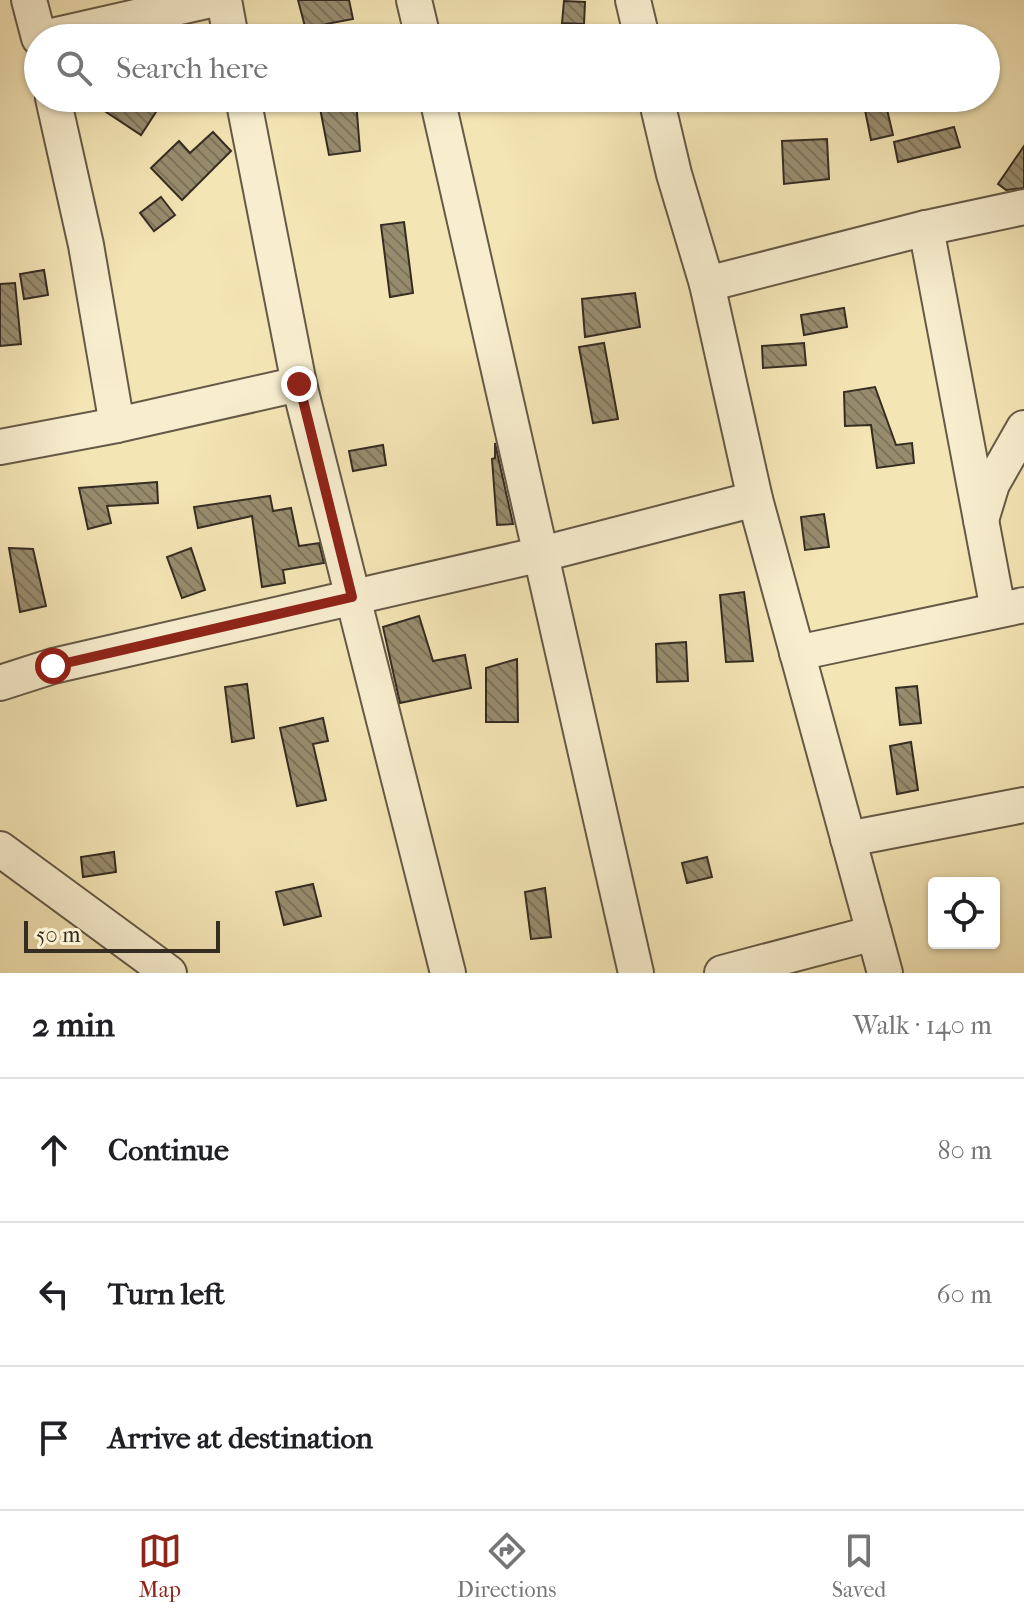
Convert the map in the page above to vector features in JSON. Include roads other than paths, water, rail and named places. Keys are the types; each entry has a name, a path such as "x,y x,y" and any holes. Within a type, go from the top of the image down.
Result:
{"street":[{"path":"29,0 37,24"},
{"path":"104,24 211,0"},
{"path":"224,0 228,24"},
{"path":"414,0 420,24"},
{"path":"633,0 639,24"},
{"path":"56,112 86,245 117,425"},
{"path":"246,112 299,384 448,973"},
{"path":"440,112 636,973"},
{"path":"659,112 674,174 707,284 755,499 885,973"},
{"path":"707,284 926,228 1024,207"},
{"path":"797,653 1011,608 980,524 926,228"},
{"path":"0,447 117,425 299,384"},
{"path":"980,524 992,484 1024,428"},
{"path":"0,683 53,666 542,554 755,499"},
{"path":"848,839 1024,805"},
{"path":"0,849 169,973"},
{"path":"722,973 874,933"}]}
